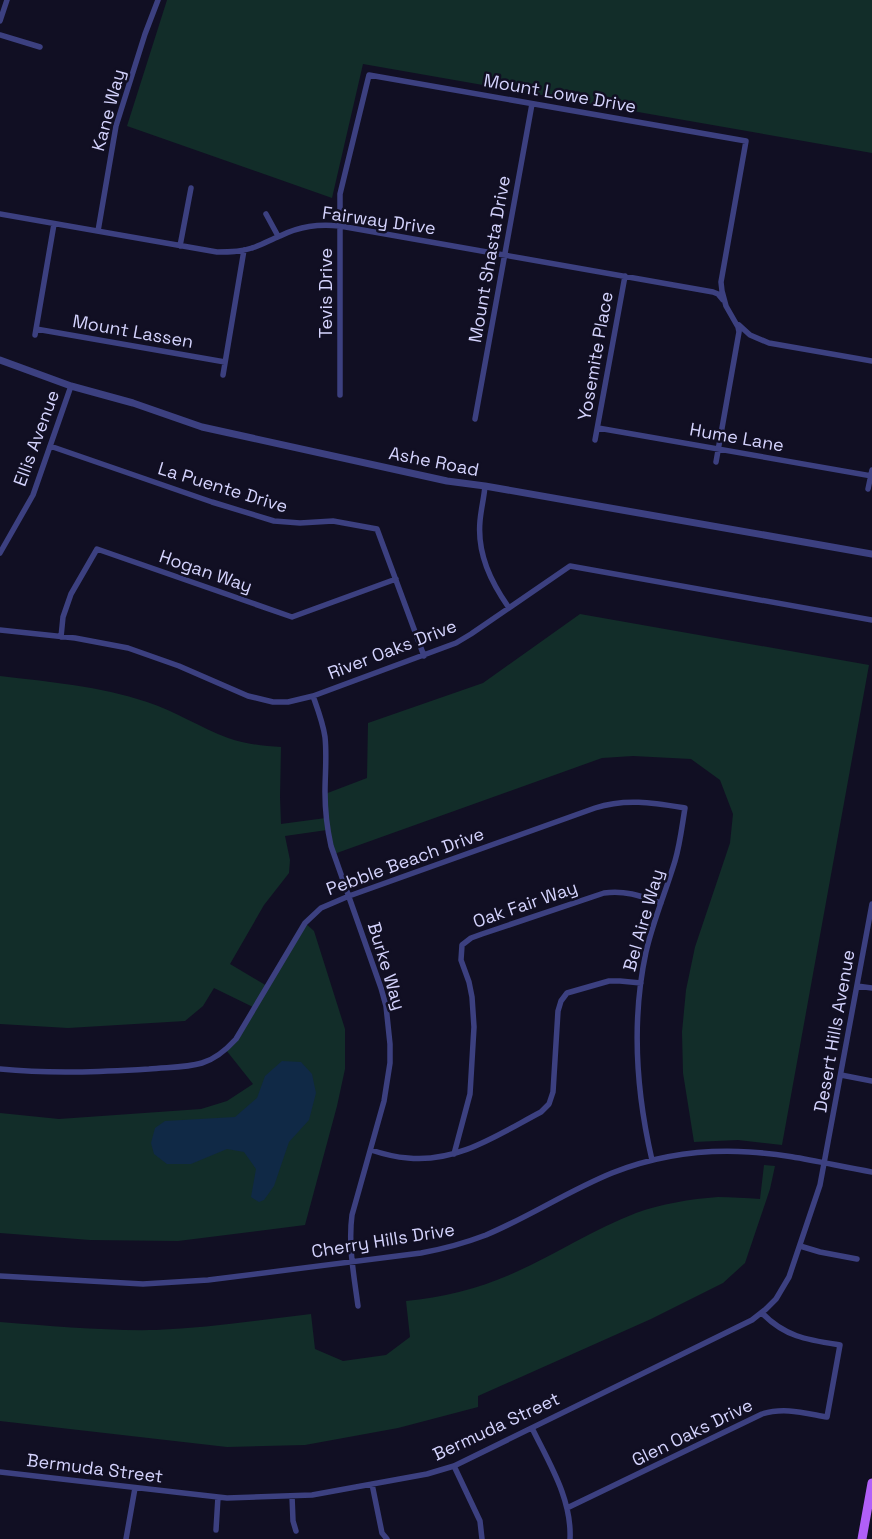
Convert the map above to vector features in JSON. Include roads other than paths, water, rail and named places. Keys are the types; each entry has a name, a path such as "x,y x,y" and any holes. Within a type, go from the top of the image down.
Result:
{"main road":[{"path":"862,1539 872,1483"}],"street":[{"path":"0,21 7,0"},
{"name":"Kane Way","path":"98,231 116,126 158,0"},
{"path":"0,35 40,47"},
{"name":"Mount Lowe Drive","path":"369,75 746,141 722,272 724,302"},
{"name":"Tevis Drive","path":"340,395 340,194 369,75"},
{"name":"Mount Shasta Drive","path":"474,419 532,104"},
{"path":"180,246 191,188"},
{"name":"Fairway Drive","path":"0,214 217,252 244,250 305,226 340,226 713,292 718,294 724,302"},
{"path":"266,214 278,236"},
{"name":"Mount Lassen","path":"54,224 35,332 225,362"},
{"path":"223,375 244,250"},
{"name":"Yosemite Place","path":"595,440 625,276"},
{"path":"724,302 736,322 750,335 769,343 872,361"},
{"path":"716,462 739,332 736,322"},
{"name":"Ashe Road","path":"0,360 71,386 133,403 202,427 447,481 485,486 872,554"},
{"name":"Ellis Avenue","path":"0,553 32,495 71,386"},
{"name":"Hume Lane","path":"598,428 872,474"},
{"name":"La Puente Drive","path":"50,446 212,502 274,521 300,523 333,521 377,529 424,656"},
{"path":"868,489 872,474"},
{"path":"485,486 480,521 481,549 489,576 510,608"},
{"name":"Hogan Way","path":"60,637 66,605 98,549 292,617 396,579"},
{"name":"River Oaks Drive","path":"0,630 101,642 154,656 259,700 288,702 313,696 456,643 570,566 872,620"},
{"name":"Burke Way","path":"313,696 324,735 327,830 381,988 389,1025 388,1082 352,1214 350,1241 358,1306"},
{"name":"Pebble Beach Drive","path":"0,1069 43,1072 109,1071 193,1066 213,1059 226,1050 236,1039 309,919 321,908 349,896 603,806 646,802 685,808"},
{"name":"Bel Aire Way","path":"652,1160 645,1131 637,1072 637,1023 641,983 648,945 676,860 685,808"},
{"name":"Oak Fair Way","path":"454,1154 470,1094 474,1027 472,997 461,960 462,945 471,938 604,892 632,893 661,903"},
{"name":"Desert Hills Avenue","path":"825,1164 872,904"},
{"path":"370,1150 409,1158 438,1158 473,1147 541,1112 549,1104 553,1092 560,1001 567,993 609,981 641,983"},
{"path":"857,986 872,988"},
{"path":"841,1075 872,1081"},
{"name":"Cherry Hills Drive","path":"0,1276 110,1283 175,1283 420,1253 463,1243 504,1227 593,1181 613,1173 652,1160 684,1154 728,1151 772,1154 872,1172"},
{"name":"Bermuda Street","path":"0,1472 218,1497 312,1495 427,1474 454,1466 744,1324 762,1313 776,1299 789,1278 820,1185 825,1164"},
{"path":"800,1246 857,1259"},
{"name":"Glen Oaks Drive","path":"567,1508 762,1414 790,1410 827,1417 840,1346 789,1333 762,1313"},
{"path":"532,1428 559,1484 567,1508 570,1539"},
{"path":"454,1466 477,1514 482,1530 482,1539"},
{"path":"372,1484 382,1533 387,1539"},
{"path":"126,1539 135,1488"},
{"path":"292,1496 293,1521 296,1531"},
{"path":"216,1530 218,1497"}],"water":[{"path":"282,1061 301,1062 312,1074 316,1093 309,1120 289,1142 274,1186 264,1200 259,1202 251,1197 256,1169 244,1152 227,1149 191,1164 167,1164 154,1154 151,1143 155,1128 165,1121 235,1117 257,1098 265,1076"}]}
